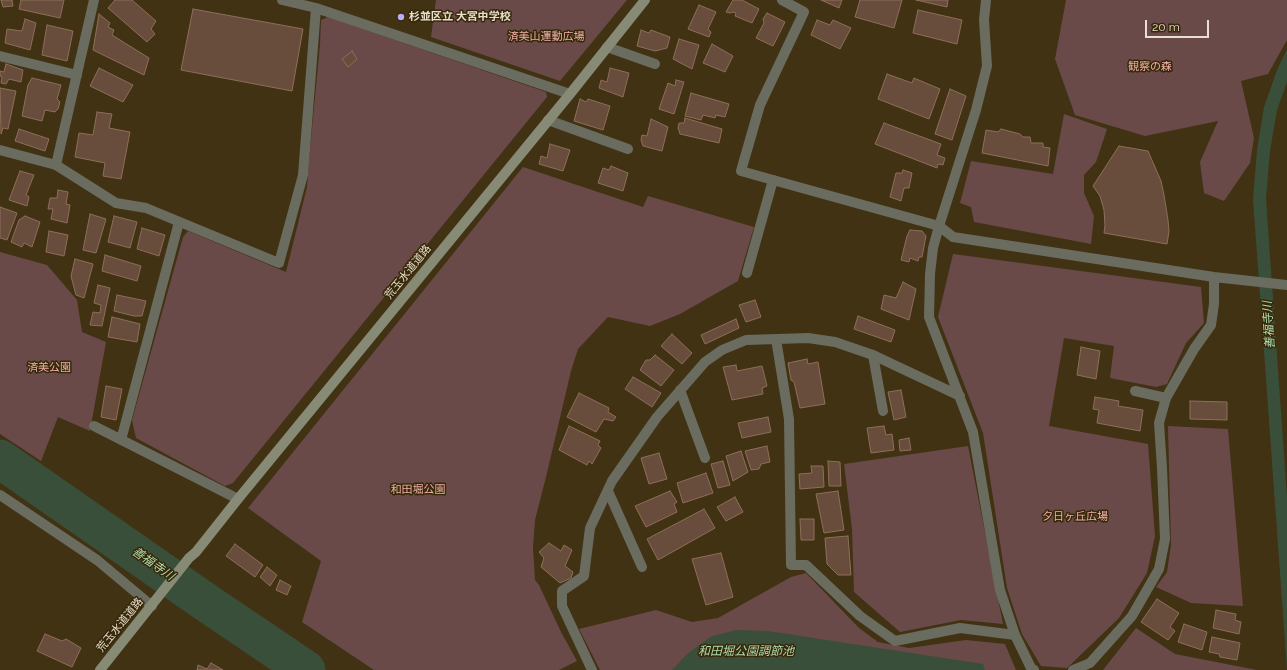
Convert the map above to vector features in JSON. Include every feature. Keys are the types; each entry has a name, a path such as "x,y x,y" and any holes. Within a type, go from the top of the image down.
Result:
{"main road":[{"name":"荒玉水道道路","path":"100,670 189,558 196,552 570,94 643,0"}],"street":[{"path":"56,165 94,0"},
{"path":"282,0 316,8 570,94"},
{"path":"782,0 804,12 760,105 741,171 939,226 953,237 1214,277 1287,285"},
{"path":"986,0 984,20 987,66 976,110 939,226 930,274 929,317 974,432 1000,590 1015,635 1034,670"},
{"path":"0,150 56,165 116,202 146,208 280,264 303,175 316,8"},
{"path":"606,48 655,64"},
{"path":"0,56 77,75"},
{"path":"548,120 628,149"},
{"path":"747,273 774,180"},
{"path":"121,440 179,222"},
{"path":"1073,670 1090,663 1132,616 1159,569 1165,539 1159,423 1166,398 1194,349 1211,325 1214,304 1214,277"},
{"path":"592,670 562,606 562,591 584,576 590,528 612,482 657,417 704,362 722,350 746,340 808,338 835,342 874,355 960,396"},
{"path":"776,339 789,419 791,565 806,565 860,616 895,641 960,628 1015,635"},
{"path":"874,355 883,411"},
{"path":"680,390 705,458"},
{"path":"1136,391 1166,398"},
{"path":"94,426 238,499"},
{"path":"608,491 642,567"},
{"path":"0,494 97,560 152,606"}],"green space":[{"name":"済美山運動広場","path":"436,0 627,0 560,81 431,37"},
{"name":"観察の森","path":"1066,0 1287,0 1287,40 1268,74 1241,81 1254,138 1250,163 1224,201 1204,193 1200,162 1218,121 1145,136 1075,115 1055,59"},
{"path":"328,17 546,92 547,97 233,483 225,486 136,438 132,420 183,237 188,231 286,272 307,187 321,20"},
{"path":"1064,114 1107,129 1096,162 1084,175 1084,193 1094,216 1091,244 974,222 971,207 960,203 971,161 1053,174"},
{"name":"和田堀公園","path":"523,167 643,207 648,196 754,227 738,281 680,314 650,326 608,317 578,349 571,371 535,520 533,548 535,580 539,585 561,632 577,661 559,670 374,670 302,622 321,561 248,508"},
{"name":"済美公園","path":"0,252 47,265 77,300 82,332 106,342 90,431 58,417 41,461 0,434"},
{"name":"夕日ヶ丘広場","path":"953,254 1201,287 1204,323 1186,343 1167,384 1156,387 1110,378 1114,346 1064,338 1049,426 1148,444 1155,536 1147,573 1119,618 1067,668 1041,666 1022,634 1007,588 983,433 938,317"},
{"path":"1168,426 1228,429 1243,606 1191,603 1156,587 1167,572 1171,545"},
{"path":"968,446 1003,624 961,620 900,632 854,592 852,529 844,464"},
{"path":"806,573 859,628 878,642 909,648 966,640 1005,644 1016,670 600,670 579,629 656,610 692,622 718,618 791,577"},
{"path":"1136,628 1175,654 1257,670 1103,670"}],"water":[{"path":"1287,49 1287,82 1277,110 1270,151 1266,199 1287,497 1287,670 1253,199 1257,150 1264,107 1277,70"},
{"name":"和田堀公園調節池","path":"736,630 768,631 983,664 985,670 672,670 687,654 710,637"}],"building":[{"path":"1,0 12,0 13,6 3,7"},
{"path":"21,0 64,0 60,18 19,9"},
{"path":"115,0 132,0 156,21 151,29 155,34 147,42 108,8"},
{"path":"733,0 742,0 759,9 752,23 735,16 736,13 726,12"},
{"path":"821,0 842,0 839,8"},
{"path":"860,0 902,0 894,28 855,17"},
{"path":"916,0 948,0 947,7"},
{"path":"699,5 716,12 708,29 711,32 709,37 688,29"},
{"path":"193,9 303,29 292,91 181,70"},
{"path":"918,10 962,20 957,44 913,33"},
{"path":"767,13 785,22 773,46 756,38 764,23 763,19"},
{"path":"99,14 110,23 108,27 114,30 112,35 149,58 144,75 93,50"},
{"path":"25,19 36,23 30,50 5,43 7,29 22,31"},
{"path":"817,20 830,25 833,20 851,28 840,49 811,35"},
{"path":"47,25 73,31 67,61 42,55"},
{"path":"641,30 649,33 651,30 670,37 667,48 655,51 637,46"},
{"path":"679,39 699,45 692,69 673,59"},
{"path":"712,44 733,56 725,72 703,63"},
{"path":"352,51 357,59 348,67 342,59"},
{"path":"6,64 23,70 21,82 9,79 6,84 1,83 2,77 0,76 0,71 4,72"},
{"path":"99,68 133,85 123,102 90,86"},
{"path":"610,68 629,73 623,97 599,88 601,80 607,82"},
{"path":"887,74 912,83 914,78 940,89 929,119 878,99"},
{"path":"32,78 61,85 57,99 60,102 58,109 55,112 45,110 42,121 22,116 28,85"},
{"path":"676,80 684,82 674,114 659,109 668,83 675,86"},
{"path":"0,88 16,91 8,129 3,128 1,134"},
{"path":"950,89 966,96 952,140 935,134"},
{"path":"691,93 729,104 725,117 716,115 715,118 703,115 701,120 685,116"},
{"path":"580,99 586,102 588,99 610,106 603,130 574,121"},
{"path":"97,112 112,114 109,128 130,132 121,179 103,176 105,163 75,157 79,133 93,135"},
{"path":"685,118 722,129 719,143 680,134 678,128 679,123 684,123"},
{"path":"651,119 668,127 662,151 643,146 641,140 642,135 647,136"},
{"path":"884,123 941,144 937,155 945,158 943,165 938,164 937,168 875,144"},
{"path":"19,129 49,139 45,151 15,141"},
{"path":"1001,129 1020,134 1023,137 1030,137 1031,143 1043,143 1043,147 1050,148 1048,166 982,153 986,130 998,132"},
{"path":"550,144 570,150 563,171 539,164 541,156 547,158"},
{"path":"1119,146 1148,151 1161,181 1164,195 1169,231 1167,244 1104,233 1104,210 1100,196 1093,186"},
{"path":"611,166 628,173 623,191 598,183 603,168 609,170"},
{"path":"903,170 912,173 909,188 904,188 901,201 890,197 896,173 902,173"},
{"path":"20,171 34,175 26,195 29,197 27,206 9,200"},
{"path":"58,190 68,192 66,204 70,205 67,223 51,219 53,209 48,209 50,198 57,198"},
{"path":"0,207 17,213 7,240 0,238"},
{"path":"90,214 106,219 96,253 83,250"},
{"path":"25,216 40,222 32,247 24,243 22,247 11,242 19,220"},
{"path":"114,216 137,222 130,248 108,242"},
{"path":"142,228 165,235 159,256 137,249"},
{"path":"910,230 922,231 926,236 922,257 919,257 918,261 910,258 909,262 901,260"},
{"path":"49,231 68,235 64,256 46,252"},
{"path":"105,255 141,266 137,281 102,271"},
{"path":"75,259 93,264 84,298 76,295 71,276"},
{"path":"903,282 916,289 909,320 881,309 884,295 896,298"},
{"path":"98,285 110,288 102,326 90,325 93,312 100,313 101,305 94,303"},
{"path":"117,295 146,301 142,316 134,316 114,311"},
{"path":"755,300 761,317 746,322 739,305"},
{"path":"858,316 895,330 891,342 854,329"},
{"path":"112,317 140,324 137,342 108,337"},
{"path":"736,319 739,328 705,344 701,335"},
{"path":"672,334 692,353 682,364 661,346"},
{"path":"1081,347 1100,351 1096,379 1077,375"},
{"path":"655,355 674,370 661,386 640,370 646,360 650,360"},
{"path":"807,359 808,364 818,362 825,404 800,408 794,382 791,380 788,363"},
{"path":"736,365 737,371 762,366 767,386 762,388 763,394 732,400 723,367"},
{"path":"633,377 661,393 652,407 625,389"},
{"path":"106,386 122,389 116,420 101,417"},
{"path":"901,390 906,417 894,420 888,392"},
{"path":"579,393 609,408 608,412 616,417 613,421 604,419 596,432 567,417"},
{"path":"1095,397 1119,401 1118,406 1143,410 1140,431 1097,423 1099,410 1093,409"},
{"path":"1190,401 1227,402 1227,420 1190,419"},
{"path":"768,417 771,432 742,438 738,423"},
{"path":"569,426 600,441 598,445 601,448 592,464 589,461 587,465 559,450"},
{"path":"884,426 886,435 892,434 894,450 871,453 867,428"},
{"path":"909,438 911,450 900,451 899,440"},
{"path":"767,446 770,462 761,464 759,469 751,470 745,451"},
{"path":"741,451 748,472 733,481 726,456"},
{"path":"659,453 667,479 649,484 641,458"},
{"path":"723,461 730,485 718,488 711,464"},
{"path":"828,461 840,462 841,486 829,486"},
{"path":"811,466 823,466 824,487 800,489 799,474 812,473"},
{"path":"706,473 713,493 683,503 677,483"},
{"path":"670,491 677,502 674,504 677,512 646,527 635,506"},
{"path":"838,491 844,530 824,533 816,494"},
{"path":"735,497 743,512 726,521 717,507"},
{"path":"704,509 715,528 658,560 647,539"},
{"path":"800,519 814,519 814,540 801,540"},
{"path":"848,536 851,575 838,575 827,564 825,538"},
{"path":"549,543 561,551 564,545 572,550 565,566 573,572 571,578 560,583 541,567 544,558 539,552"},
{"path":"235,544 263,565 255,577 226,556"},
{"path":"721,553 733,597 706,605 692,559"},
{"path":"267,567 277,575 270,586 260,577"},
{"path":"280,580 291,586 287,595 276,590"},
{"path":"1157,599 1179,613 1170,627 1175,631 1168,640 1141,622"},
{"path":"1216,610 1236,614 1235,620 1241,622 1239,634 1213,628"},
{"path":"1184,624 1207,632 1202,650 1178,642"},
{"path":"45,634 62,641 66,639 81,648 72,667 37,651"},
{"path":"1212,637 1240,643 1237,660 1220,657 1219,654 1209,652"},
{"path":"211,663 223,670 197,670 198,665 207,669"}],"waterway":[{"name":"善福寺川","path":"0,459 306,670"}],"place":[{"name":"杉並区立 大宮中学校","path":"401,17"}]}
